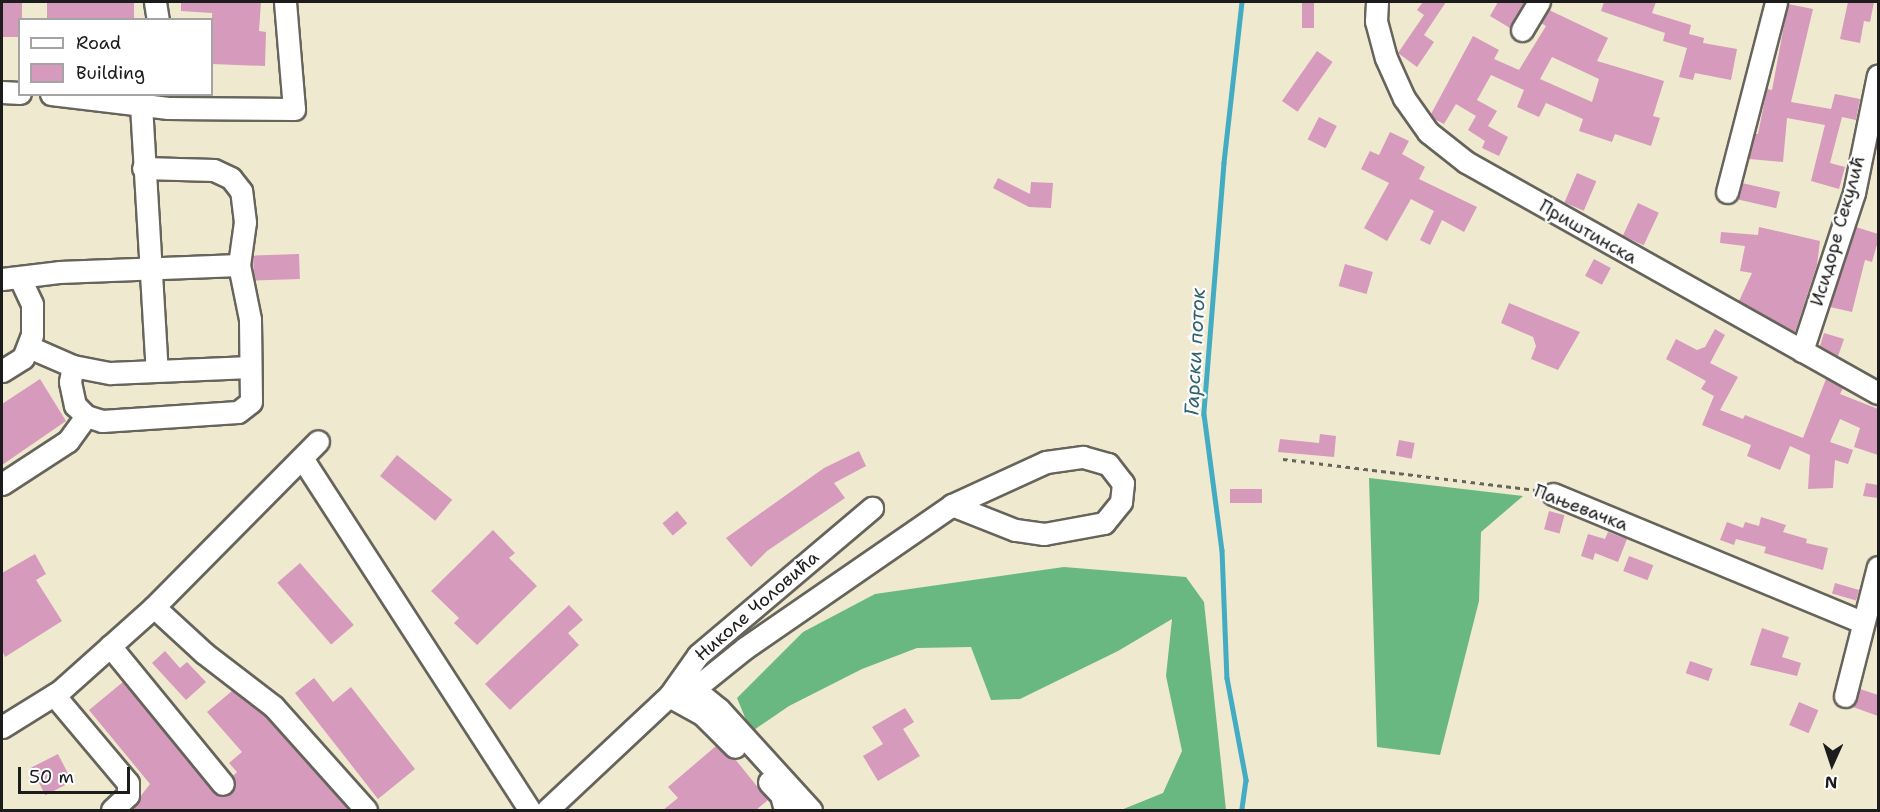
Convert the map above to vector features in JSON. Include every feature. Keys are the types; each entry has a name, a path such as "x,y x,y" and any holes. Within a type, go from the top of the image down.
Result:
{"street":[{"path":"155,2 158,18"},
{"path":"67,96 141,105 168,101 294,109 285,2"},
{"name":"Приштинска","path":"1377,2 1376,21 1386,58 1404,98 1428,132 1476,168 1878,393"},
{"path":"1522,30 1539,2"},
{"path":"1727,192 1776,2"},
{"name":"Исидоре Секулић","path":"1802,351 1854,192 1878,75"},
{"path":"2,92 18,93"},
{"path":"141,105 157,371"},
{"path":"73,366 70,382 72,398 86,416 102,421 243,412 251,402 250,320 239,265 245,208 241,191 231,178 214,170 143,168"},
{"path":"2,371 22,358 29,347 34,313 11,279 59,272 239,265"},
{"path":"29,347 73,366 110,373 250,367"},
{"path":"2,484 68,441 86,416"},
{"path":"2,727 54,695 154,607 318,441"},
{"path":"682,688 745,648 952,504 1046,462 1083,457 1108,464 1123,483 1121,502 1104,522 1044,534 1014,530 952,504"},
{"path":"302,458 530,810"},
{"name":"Пањевачка","path":"1553,494 1862,622"},
{"name":"Николе Чоловића","path":"546,810 682,688 698,655 872,508"},
{"path":"1845,696 1862,622 1878,567"},
{"path":"154,607 204,653 274,707 366,810"},
{"path":"110,646 223,784"},
{"path":"682,688 713,725 781,795 785,810"},
{"path":"682,688 719,709 811,810"},
{"path":"54,695 128,783 128,795 112,810"}],"path":[{"name":"Пањевачка","path":"1283,459 1522,486 1553,494"}],"green space":[{"path":"1369,478 1523,496 1481,532 1479,601 1440,755 1377,747"},
{"path":"1064,567 1186,577 1204,602 1226,810 1121,810 1163,793 1182,751 1166,676 1172,619 1118,651 1020,699 991,700 971,647 917,648 862,669 789,706 751,732 737,698 803,632 875,594"}],"building":[{"path":"2,2 22,2 22,18 18,18 18,37 2,37"},
{"path":"47,2 134,2 134,18 47,18"},
{"path":"181,2 261,2 259,31 266,32 265,66 213,64 212,13 181,11"},
{"path":"1302,2 1314,2 1314,28 1302,28"},
{"path":"1423,2 1446,2 1424,35 1434,42 1417,67 1398,53 1424,15 1417,10"},
{"path":"1498,2 1524,2 1510,28 1490,16"},
{"path":"1604,2 1656,2 1652,13 1691,25 1689,34 1704,38 1703,43 1737,49 1731,80 1695,73 1693,80 1679,77 1687,48 1663,41 1665,33 1601,11"},
{"path":"1848,2 1874,2 1870,22 1864,21 1860,43 1840,39"},
{"path":"1788,4 1813,9 1791,102 1831,109 1835,94 1860,99 1856,120 1842,117 1830,163 1845,167 1839,189 1811,181 1825,125 1787,118 1783,162 1749,159 1755,134 1758,134 1767,89 1772,90"},
{"path":"1549,10 1608,38 1597,61 1664,81 1653,116 1660,118 1651,146 1615,134 1612,142 1579,131 1583,119 1546,103 1539,117 1517,107 1524,90 1491,75 1477,100 1497,111 1488,126 1508,137 1499,156 1482,148 1485,141 1468,130 1476,116 1456,104 1444,124 1434,119 1431,114 1473,36 1499,50 1494,59 1519,70 1546,26 1541,23","holes":["1552,57 1599,79 1592,102 1540,79"]},
{"path":"1317,51 1333,62 1298,112 1282,101"},
{"path":"1319,117 1337,126 1325,148 1308,139"},
{"path":"1390,132 1409,141 1402,154 1425,167 1419,179 1477,207 1464,232 1442,220 1430,245 1420,240 1434,211 1411,199 1387,241 1364,228 1389,183 1361,169 1370,151 1379,155"},
{"path":"1577,173 1596,181 1584,211 1564,202"},
{"path":"998,178 1030,194 1031,182 1053,183 1051,208 1029,207 993,188"},
{"path":"1742,183 1780,192 1776,208 1738,200"},
{"path":"1638,203 1659,213 1644,245 1623,236"},
{"path":"1759,227 1820,241 1817,265 1795,332 1739,301 1752,273 1740,271 1745,246 1720,243 1721,232 1758,235"},
{"path":"1856,227 1878,234 1878,241 1872,262 1865,260 1852,312 1830,307"},
{"path":"299,254 300,279 254,281 253,256"},
{"path":"1594,259 1611,268 1602,285 1585,276"},
{"path":"1345,264 1373,272 1367,294 1339,286"},
{"path":"1509,303 1580,332 1558,370 1531,359 1536,346 1533,337 1501,323"},
{"path":"1715,329 1725,335 1710,363 1738,377 1720,410 1743,419 1745,415 1803,438 1826,379 1843,388 1840,394 1878,409 1878,455 1854,447 1860,428 1840,419 1830,442 1853,450 1848,464 1835,460 1833,488 1808,489 1810,455 1790,446 1780,470 1747,456 1751,445 1702,425 1714,396 1701,389 1706,381 1666,359 1676,339 1697,350 1705,347"},
{"path":"1824,333 1844,339 1838,356 1820,346"},
{"path":"40,379 66,421 2,465 2,404"},
{"path":"1320,434 1336,436 1334,457 1278,452 1280,439 1319,443"},
{"path":"1399,440 1415,443 1412,459 1396,456"},
{"path":"859,451 866,466 834,483 845,498 767,551 751,567 726,538 824,468"},
{"path":"397,455 452,500 435,521 380,476"},
{"path":"1866,483 1878,485 1878,498 1863,496"},
{"path":"1230,489 1262,489 1262,503 1230,503"},
{"path":"677,511 687,523 673,535 662,523"},
{"path":"1549,511 1564,515 1560,533 1544,529"},
{"path":"1761,517 1786,525 1783,532 1807,539 1806,543 1828,548 1823,570 1764,553 1766,547 1736,539 1734,545 1720,540 1727,522 1743,528 1745,522 1759,526"},
{"path":"493,530 515,553 509,558 537,586 477,645 454,623 459,618 431,591"},
{"path":"1608,532 1627,539 1618,562 1595,553 1593,560 1581,556 1588,534 1605,539"},
{"path":"35,554 46,574 36,580 62,621 5,657 2,650 2,573"},
{"path":"1629,556 1653,565 1648,580 1623,571"},
{"path":"300,563 354,625 331,645 277,583"},
{"path":"1835,583 1859,590 1856,600 1832,594"},
{"path":"569,605 583,620 568,633 579,645 510,710 485,684"},
{"path":"1762,628 1789,637 1782,657 1801,663 1797,676 1750,665"},
{"path":"165,651 180,668 187,662 206,682 186,700 152,663"},
{"path":"1690,661 1713,669 1708,681 1686,673"},
{"path":"314,678 333,702 351,687 415,769 378,799 295,693"},
{"path":"123,682 218,796 226,796 235,789 233,776 237,772 229,763 242,752 207,712 232,691 265,716 349,810 130,810 150,784 89,710"},
{"path":"1860,689 1878,695 1878,716 1853,707"},
{"path":"1799,702 1818,710 1809,733 1789,725"},
{"path":"905,708 914,722 903,729 920,756 878,781 863,756 883,744 872,727"},
{"path":"716,746 735,759 768,800 756,810 663,810 678,798 668,787"},
{"path":"58,754 72,782 45,795 31,768"}],"waterway":[{"name":"Гарски поток","path":"1242,2 1224,163 1204,414 1222,550 1227,678 1246,780 1242,810"}]}
